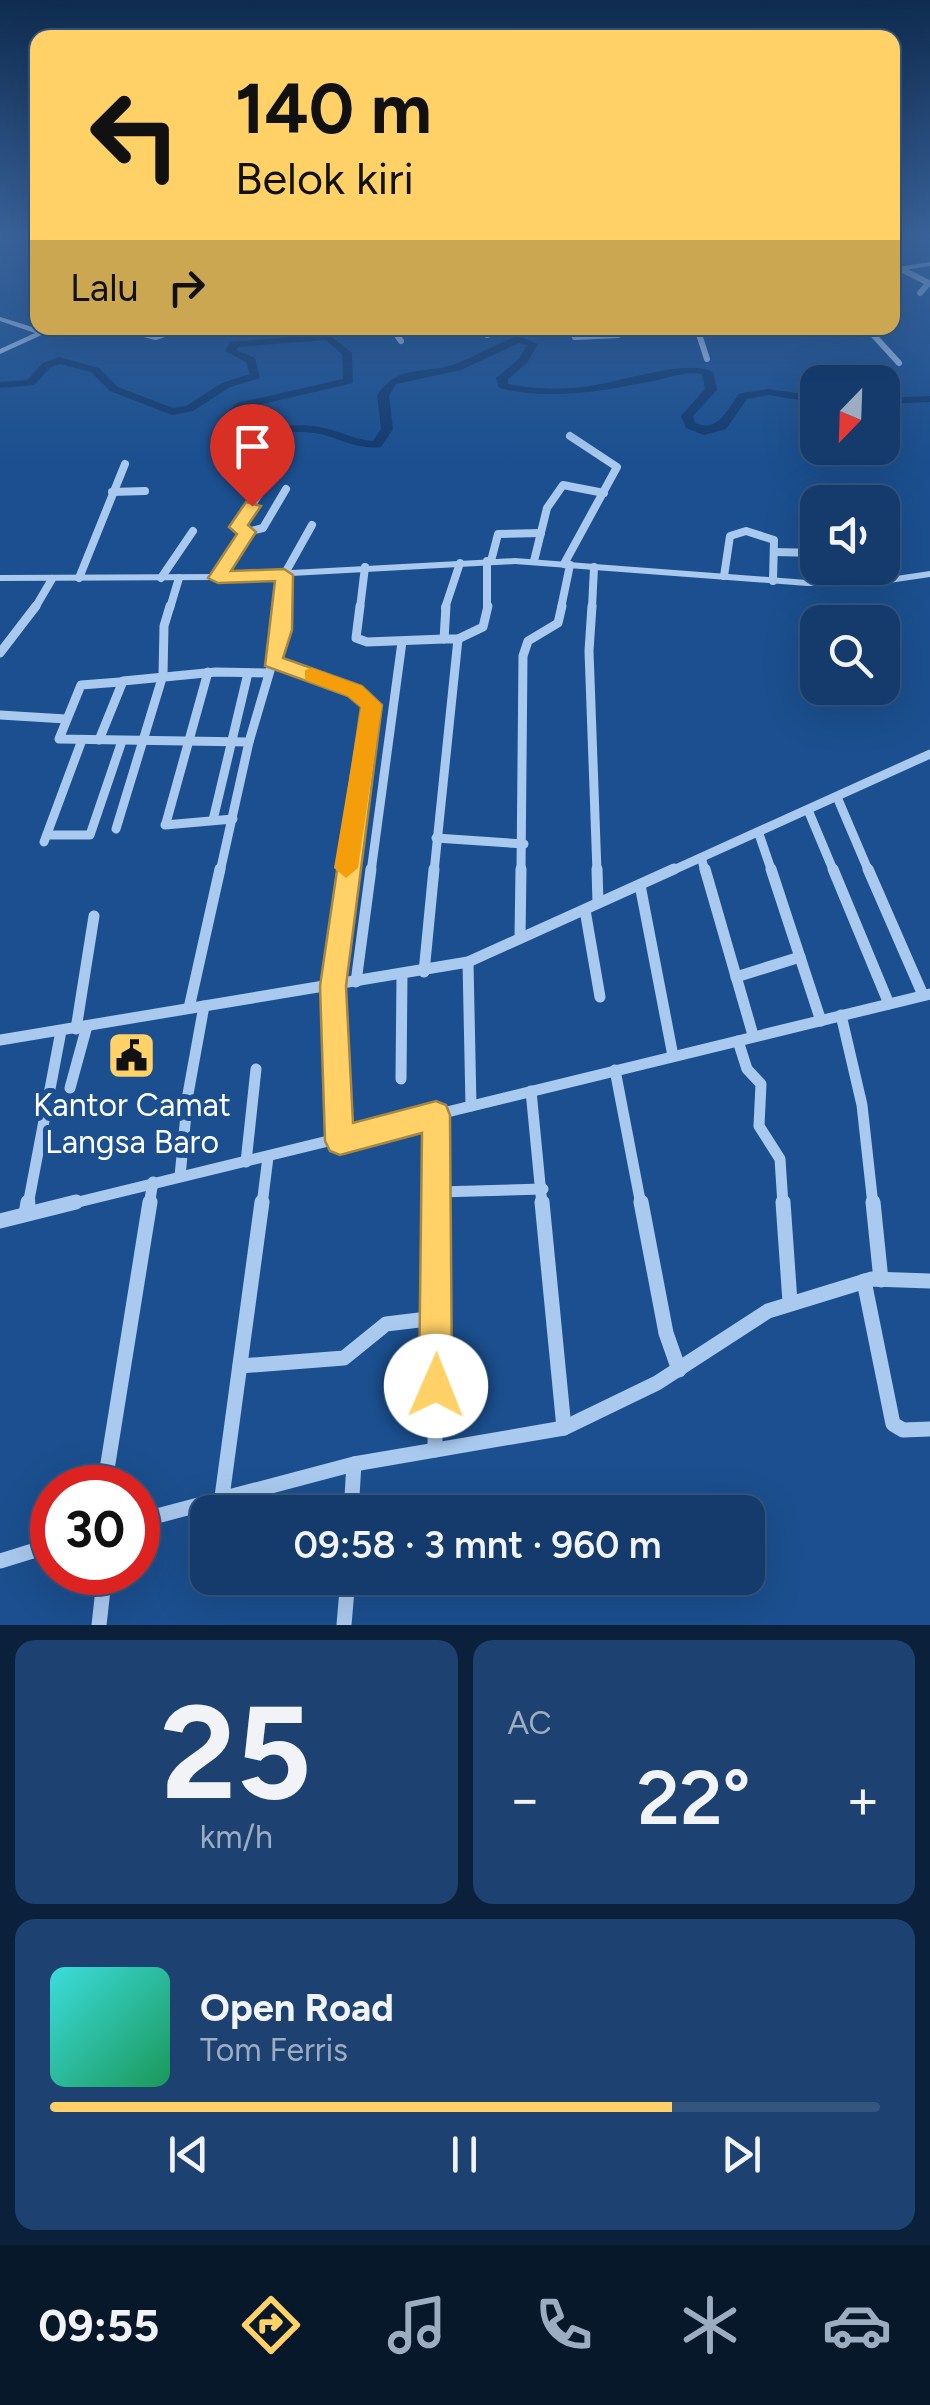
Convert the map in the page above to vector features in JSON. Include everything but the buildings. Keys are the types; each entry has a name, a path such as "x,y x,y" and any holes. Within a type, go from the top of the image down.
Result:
{"street":[{"path":"0,319 30,328"},
{"path":"0,352 36,335"},
{"path":"396,335 400,341"},
{"path":"575,337 586,335"},
{"path":"699,335 707,359"},
{"path":"873,335 899,364"},
{"path":"520,937 524,844 523,656 528,641 558,624 567,565 616,465 570,436"},
{"path":"79,578 126,464"},
{"path":"276,468 238,527 247,532 263,528 286,489"},
{"path":"534,562 547,508 563,486 604,493"},
{"path":"112,492 145,490"},
{"path":"189,1008 250,742 282,630 284,575 312,525"},
{"path":"161,578 193,531"},
{"path":"218,578 247,532"},
{"path":"366,567 356,638 402,642 458,639 483,628 490,595 489,561 498,534 542,533"},
{"path":"724,576 733,533 772,537 773,580"},
{"path":"774,552 800,553"},
{"path":"0,578 218,578 489,561 869,583 930,574"},
{"path":"444,639 444,612 460,563"},
{"path":"594,566 589,651 598,903"},
{"path":"116,829 163,675 164,626 179,578"},
{"path":"0,653 28,620 52,579"},
{"path":"424,972 458,639"},
{"path":"356,982 402,642"},
{"path":"250,742 59,739 81,685 163,675 248,673 270,667 355,691 372,705 333,986 340,1141"},
{"path":"208,672 165,826 233,819"},
{"path":"213,820 248,673"},
{"path":"98,740 120,682"},
{"path":"0,715 66,719"},
{"path":"82,740 46,838 90,835 122,741"},
{"path":"0,1040 468,962 702,860 930,754"},
{"path":"0,1221 152,1182 340,1141 926,994 837,797"},
{"path":"808,810 889,1004"},
{"path":"759,834 821,1022"},
{"path":"436,838 524,844"},
{"path":"702,860 753,1036"},
{"path":"640,885 673,1056"},
{"path":"584,910 600,997"},
{"path":"26,1214 74,1029 94,916"},
{"path":"736,977 800,957"},
{"path":"468,962 471,1106"},
{"path":"401,1079 402,975"},
{"path":"180,1176 188,1094 204,1006"},
{"path":"841,1015 862,1104 873,1281 893,1424 903,1430 930,1429"},
{"path":"70,1088 74,1029"},
{"path":"738,1041 748,1069 761,1084 760,1126 780,1160 790,1302"},
{"path":"246,1162 256,1069"},
{"path":"614,1070 666,1333 679,1370"},
{"path":"531,1091 564,1428"},
{"path":"435,1450 439,1192 436,1115"},
{"path":"222,1495 268,1157"},
{"path":"108,1465 152,1182"},
{"path":"439,1192 543,1190"},
{"path":"230,1495 354,1464 564,1428 679,1370 754,1318 790,1302 873,1281 930,1281"},
{"path":"240,1366 344,1358 386,1324 436,1318"},
{"path":"353,1495 354,1464"},
{"path":"160,1515 190,1506"},
{"path":"0,1561 30,1552"},
{"path":"99,1625 102,1595"},
{"path":"344,1625 347,1595"}],"waterway":[{"path":"0,385 30,383 47,365 59,360 95,370 114,389 172,412 189,409 226,385 256,376 251,360 230,351 234,344 328,337 347,353 349,381 241,405 227,417 237,424 259,429 318,430 361,444 377,444 387,429 383,395 392,382 457,368 518,339 533,344 523,361 502,378 503,386 522,390 576,391 682,370 707,372 711,390 687,416 690,425 704,431 722,426 743,396 768,392 800,397"},
{"path":"900,400 930,399"}],"slow traffic":[{"path":"312,675 355,691 372,705 346,868"}],"place":[{"name":"Kantor Camat Langsa Baro","path":"132,1055"}],"route":[{"path":"252,506 238,527 247,532 218,578 284,575 282,630 272,661 355,691 372,705 342,896 333,986 340,1141 436,1115 436,1386"}]}
